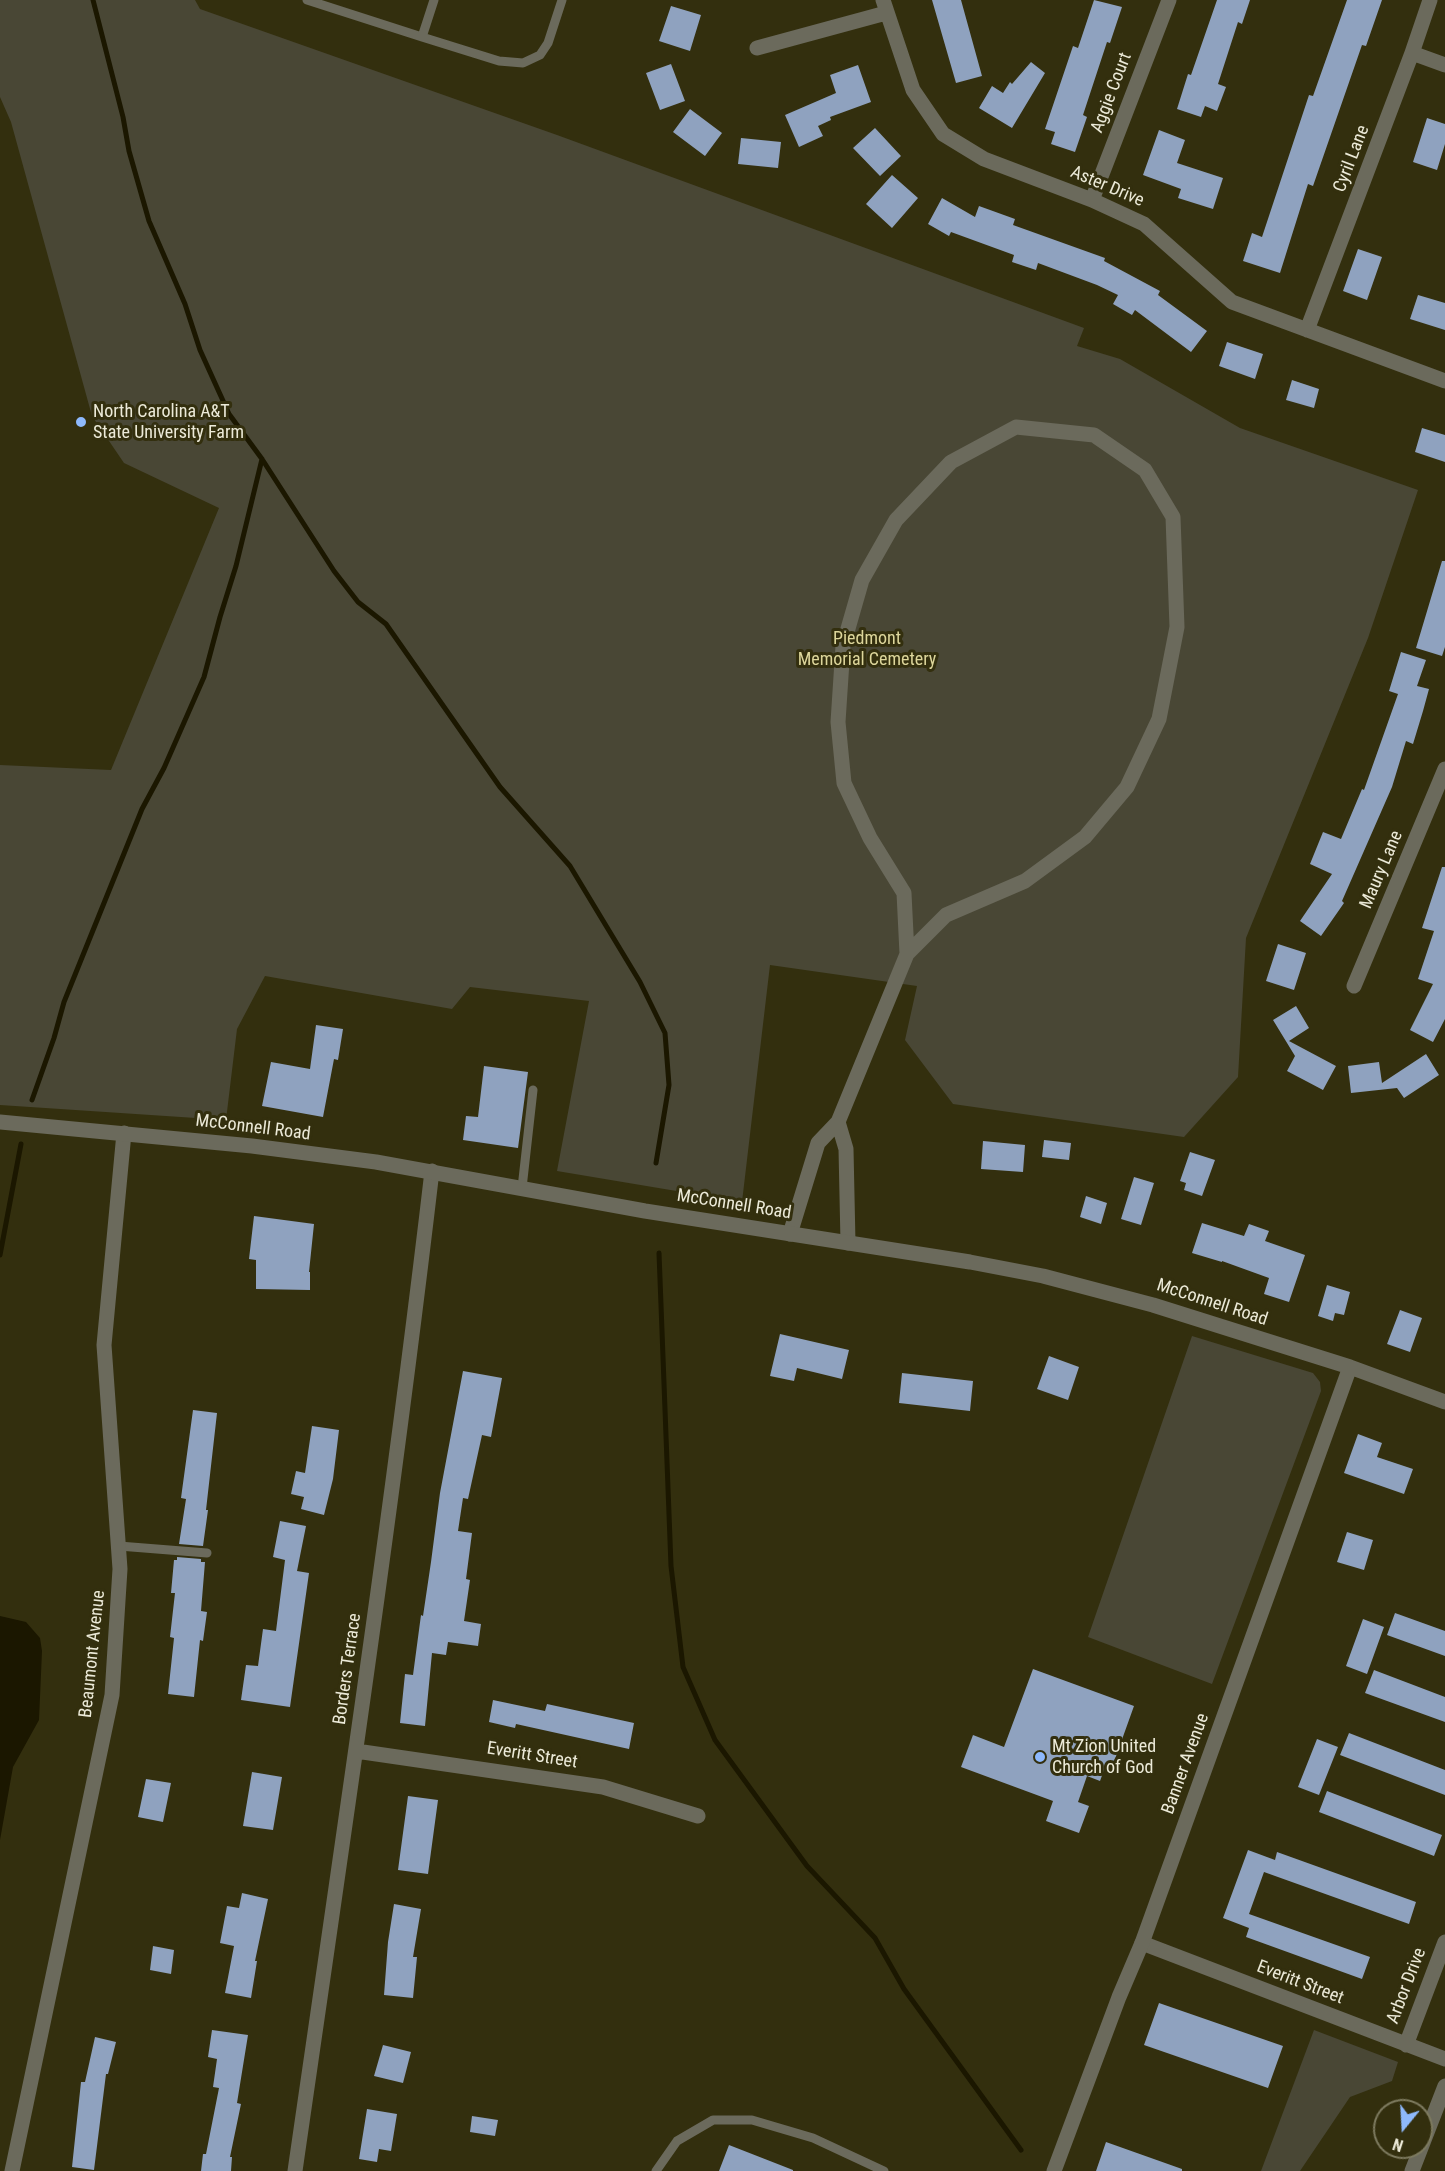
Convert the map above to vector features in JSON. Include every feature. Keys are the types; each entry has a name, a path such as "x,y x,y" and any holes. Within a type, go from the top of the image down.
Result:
{"street":[{"name":"Aggie Court","path":"1092,200 1169,0"},
{"name":"Cyril Lane","path":"1308,330 1430,0"},
{"name":"Aster Drive","path":"884,6 913,90 943,134 984,159 1092,200 1143,224 1232,302 1445,381"},
{"path":"757,48 884,6"},
{"path":"1412,53 1445,65"},
{"path":"790,1234 818,1143 838,1122 907,954 946,915 1025,881 1085,837 1126,787 1159,719 1177,627 1173,517 1144,470 1094,435 1016,427 951,462 896,520 862,580 843,646 838,722 844,783 870,838 904,893 907,954"},
{"name":"Maury Lane","path":"1354,986 1445,769"},
{"name":"McConnell Road","path":"0,1122 252,1146 432,1172 645,1210 981,1264 1114,1293 1350,1367 1445,1402"},
{"path":"838,1122 846,1149 848,1243"},
{"name":"Beaumont Avenue","path":"12,2171 112,1695 120,1569 104,1345 124,1133"},
{"name":"Borders Terrace","path":"295,2171 356,1751 432,1172"},
{"name":"Banner Avenue","path":"1054,2171 1119,1997 1142,1943 1350,1367"},
{"name":"Everitt Street","path":"356,1751 603,1787 698,1816"},
{"name":"Arbor Drive","path":"1406,2044 1445,1942"},
{"name":"Everitt Street","path":"1142,1943 1445,2059"},
{"path":"1412,2171 1445,2086"}],"lane":[{"path":"307,0 499,61 523,63 540,55 548,43 562,0"},
{"path":"422,37 434,0"},
{"path":"522,1188 533,1090"},
{"path":"119,1546 207,1553"},
{"path":"656,2171 677,2141 712,2120 752,2120 813,2138 868,2168 884,2171"}],"green space":[{"name":"Piedmont Memorial Cemetery","path":"0,0 195,0 200,9 557,135 1084,328 1077,346 1120,359 1240,428 1418,490 1368,638 1246,938 1238,1077 1184,1137 953,1104 905,1040 917,986 770,965 742,1202 557,1171 589,1001 470,987 452,1009 265,976 237,1029 226,1120 0,1105 0,765 111,770 219,508 124,463 92,416 11,122 0,97"},
{"path":"1192,1336 1313,1373 1320,1382 1321,1391 1212,1684 1088,1637"},
{"path":"1314,2030 1398,2062 1392,2081 1350,2097 1300,2171 1261,2171"}],"shaded area":[{"path":"0,1616 26,1622 40,1638 42,1651 39,1720 13,1767 0,1840"}],"building":[{"path":"932,0 961,0 982,76 956,83"},
{"path":"1094,0 1122,7 1110,43 1107,42 1083,115 1087,117 1075,152 1051,144 1055,132 1045,129 1073,46 1078,48"},
{"path":"1217,0 1250,0 1242,24 1238,22 1218,84 1226,87 1217,111 1205,106 1201,117 1177,109"},
{"path":"1347,0 1382,0 1366,46 1362,45 1313,186 1308,184 1280,273 1243,261 1252,233 1262,237 1309,95 1313,96"},
{"path":"671,6 701,15 690,51 659,41"},
{"path":"1031,62 1045,73 1012,128 979,108 992,86 1003,93 1010,82 1012,84"},
{"path":"671,64 685,101 660,110 646,73"},
{"path":"858,65 871,102 830,117 831,120 818,126 823,136 799,147 785,115 836,93 830,75"},
{"path":"690,109 722,133 705,156 673,132"},
{"path":"1427,118 1445,124 1445,144 1437,170 1413,162"},
{"path":"875,128 901,156 880,176 853,148"},
{"path":"1159,130 1185,140 1177,163 1223,178 1213,209 1178,198 1181,189 1143,175"},
{"path":"741,138 781,142 778,168 738,164"},
{"path":"892,175 918,198 892,228 866,204"},
{"path":"942,198 975,217 979,206 1015,219 1013,225 1105,258 1104,261 1160,291 1158,295 1207,331 1191,352 1135,310 1132,315 1113,304 1118,295 1038,263 1036,270 1012,262 1014,255 951,232 949,236 928,224"},
{"path":"1358,249 1382,257 1367,300 1343,291"},
{"path":"1418,295 1445,303 1445,330 1410,319"},
{"path":"1227,342 1263,354 1255,379 1219,366"},
{"path":"1292,380 1319,389 1314,408 1286,400"},
{"path":"1422,428 1445,435 1445,462 1415,452"},
{"path":"1442,561 1445,561 1445,647 1442,656 1416,648"},
{"path":"1401,652 1426,660 1417,686 1429,689 1423,711 1413,744 1406,741 1392,787 1342,901 1344,903 1321,936 1300,921 1332,874 1310,864 1323,832 1341,839 1362,789 1364,790 1398,694 1389,691"},
{"path":"1442,867 1445,867 1445,1019 1433,1042 1410,1030 1433,984 1418,979 1434,931 1422,928"},
{"path":"1278,944 1306,953 1294,990 1266,981"},
{"path":"1296,1006 1309,1028 1289,1041 1336,1066 1323,1090 1287,1071 1295,1056 1273,1020"},
{"path":"316,1025 343,1029 338,1060 334,1059 323,1117 262,1106 271,1062 310,1069"},
{"path":"1426,1054 1439,1075 1404,1098 1397,1088 1351,1093 1348,1066 1379,1062 1382,1083"},
{"path":"484,1066 528,1072 518,1148 463,1140 466,1116 478,1117"},
{"path":"1044,1140 1071,1143 1069,1160 1042,1157"},
{"path":"983,1141 1025,1145 1023,1172 981,1169"},
{"path":"1190,1152 1215,1160 1202,1196 1184,1190 1186,1183 1180,1181"},
{"path":"1134,1177 1154,1183 1141,1225 1121,1219"},
{"path":"1086,1196 1107,1203 1101,1224 1080,1217"},
{"path":"254,1216 314,1224 309,1272 310,1290 256,1289 256,1260 249,1259"},
{"path":"1202,1223 1244,1236 1249,1224 1269,1231 1265,1241 1305,1255 1289,1302 1264,1294 1269,1278 1192,1253"},
{"path":"1327,1285 1350,1292 1344,1315 1335,1313 1333,1321 1318,1316"},
{"path":"1400,1310 1422,1318 1410,1352 1387,1344"},
{"path":"780,1334 849,1350 842,1379 797,1368 794,1381 770,1376"},
{"path":"1049,1356 1079,1367 1068,1400 1037,1389"},
{"path":"463,1371 502,1378 491,1437 482,1435 468,1499 463,1498 458,1531 472,1533 466,1579 470,1580 464,1621 481,1624 478,1646 448,1642 446,1655 432,1653 425,1726 400,1723 405,1674 413,1675 440,1493"},
{"path":"902,1373 973,1381 970,1411 899,1403"},
{"path":"193,1410 217,1413 203,1546 179,1544 186,1499 181,1498"},
{"path":"312,1426 339,1430 333,1479 324,1515 301,1509 304,1497 291,1494 296,1471 305,1473"},
{"path":"1358,1434 1382,1443 1377,1457 1413,1469 1404,1494 1344,1473"},
{"path":"280,1521 306,1526 297,1571 309,1573 290,1707 241,1700 246,1665 258,1666 263,1629 276,1631 285,1560 273,1557"},
{"path":"1347,1532 1373,1540 1364,1570 1337,1562"},
{"path":"177,1557 201,1559 201,1562 205,1562 201,1611 207,1612 203,1641 200,1640 194,1697 168,1694 174,1638 170,1637 175,1593 171,1593 174,1560 177,1560"},
{"path":"1395,1613 1445,1631 1445,1656 1387,1635"},
{"path":"1363,1619 1384,1627 1367,1674 1346,1666"},
{"name":"Mt Zion United Church of God","path":"1033,1669 1134,1706 1110,1773 1104,1770 1100,1781 1087,1776 1078,1802 1089,1806 1079,1833 1046,1821 1053,1801 961,1767 973,1735 1004,1747"},
{"path":"1374,1670 1445,1697 1445,1722 1365,1693"},
{"path":"493,1700 545,1711 547,1704 634,1723 629,1749 516,1724 515,1728 489,1722"},
{"path":"1349,1733 1445,1770 1445,1795 1340,1755"},
{"path":"1317,1739 1338,1747 1319,1795 1298,1787"},
{"path":"252,1772 282,1777 273,1830 243,1826"},
{"path":"146,1779 171,1783 163,1822 138,1817"},
{"path":"1327,1791 1442,1835 1434,1856 1319,1812"},
{"path":"408,1796 438,1800 428,1874 398,1870"},
{"path":"1248,1850 1275,1860 1277,1852 1416,1902 1409,1924 1264,1872 1249,1914 1370,1957 1362,1979 1246,1937 1249,1928 1223,1918"},
{"path":"242,1893 268,1899 255,1961 257,1961 251,1998 225,1993 234,1946 220,1943 227,1906 239,1908"},
{"path":"394,1904 421,1909 413,1957 417,1957 413,1998 384,1995 388,1942"},
{"path":"153,1946 174,1950 171,1974 150,1970"},
{"path":"1159,2003 1283,2046 1268,2088 1144,2045"},
{"path":"212,2030 248,2035 237,2103 241,2104 230,2157 232,2157 231,2171 201,2171 219,2088 213,2087 217,2059 208,2057"},
{"path":"95,2037 116,2042 108,2074 106,2074 94,2170 72,2167 81,2082 85,2082"},
{"path":"383,2045 411,2052 403,2083 374,2076"},
{"path":"367,2109 397,2114 391,2151 379,2149 377,2162 359,2159"},
{"path":"472,2116 498,2120 495,2136 470,2132"},
{"path":"1106,2142 1182,2169 1182,2171 1096,2171"},
{"path":"729,2145 793,2170 793,2171 719,2171"}],"waterway":[{"path":"93,0 123,117 129,151 149,221 185,304 200,350 229,414 262,459 334,571 358,602 386,624 500,787 570,866 640,982 665,1033 669,1085 656,1163"},
{"path":"32,1100 64,1002 142,809 164,768 204,677 236,566 262,459"},
{"path":"0,1255 21,1144"},
{"path":"659,1253 671,1566 683,1667 715,1740 807,1866 875,1938 904,1989 1021,2150"}],"place":[{"name":"North Carolina A&T State University Farm","path":"81,422"},
{"name":"Mt Zion United Church of God","path":"1040,1757"}]}
